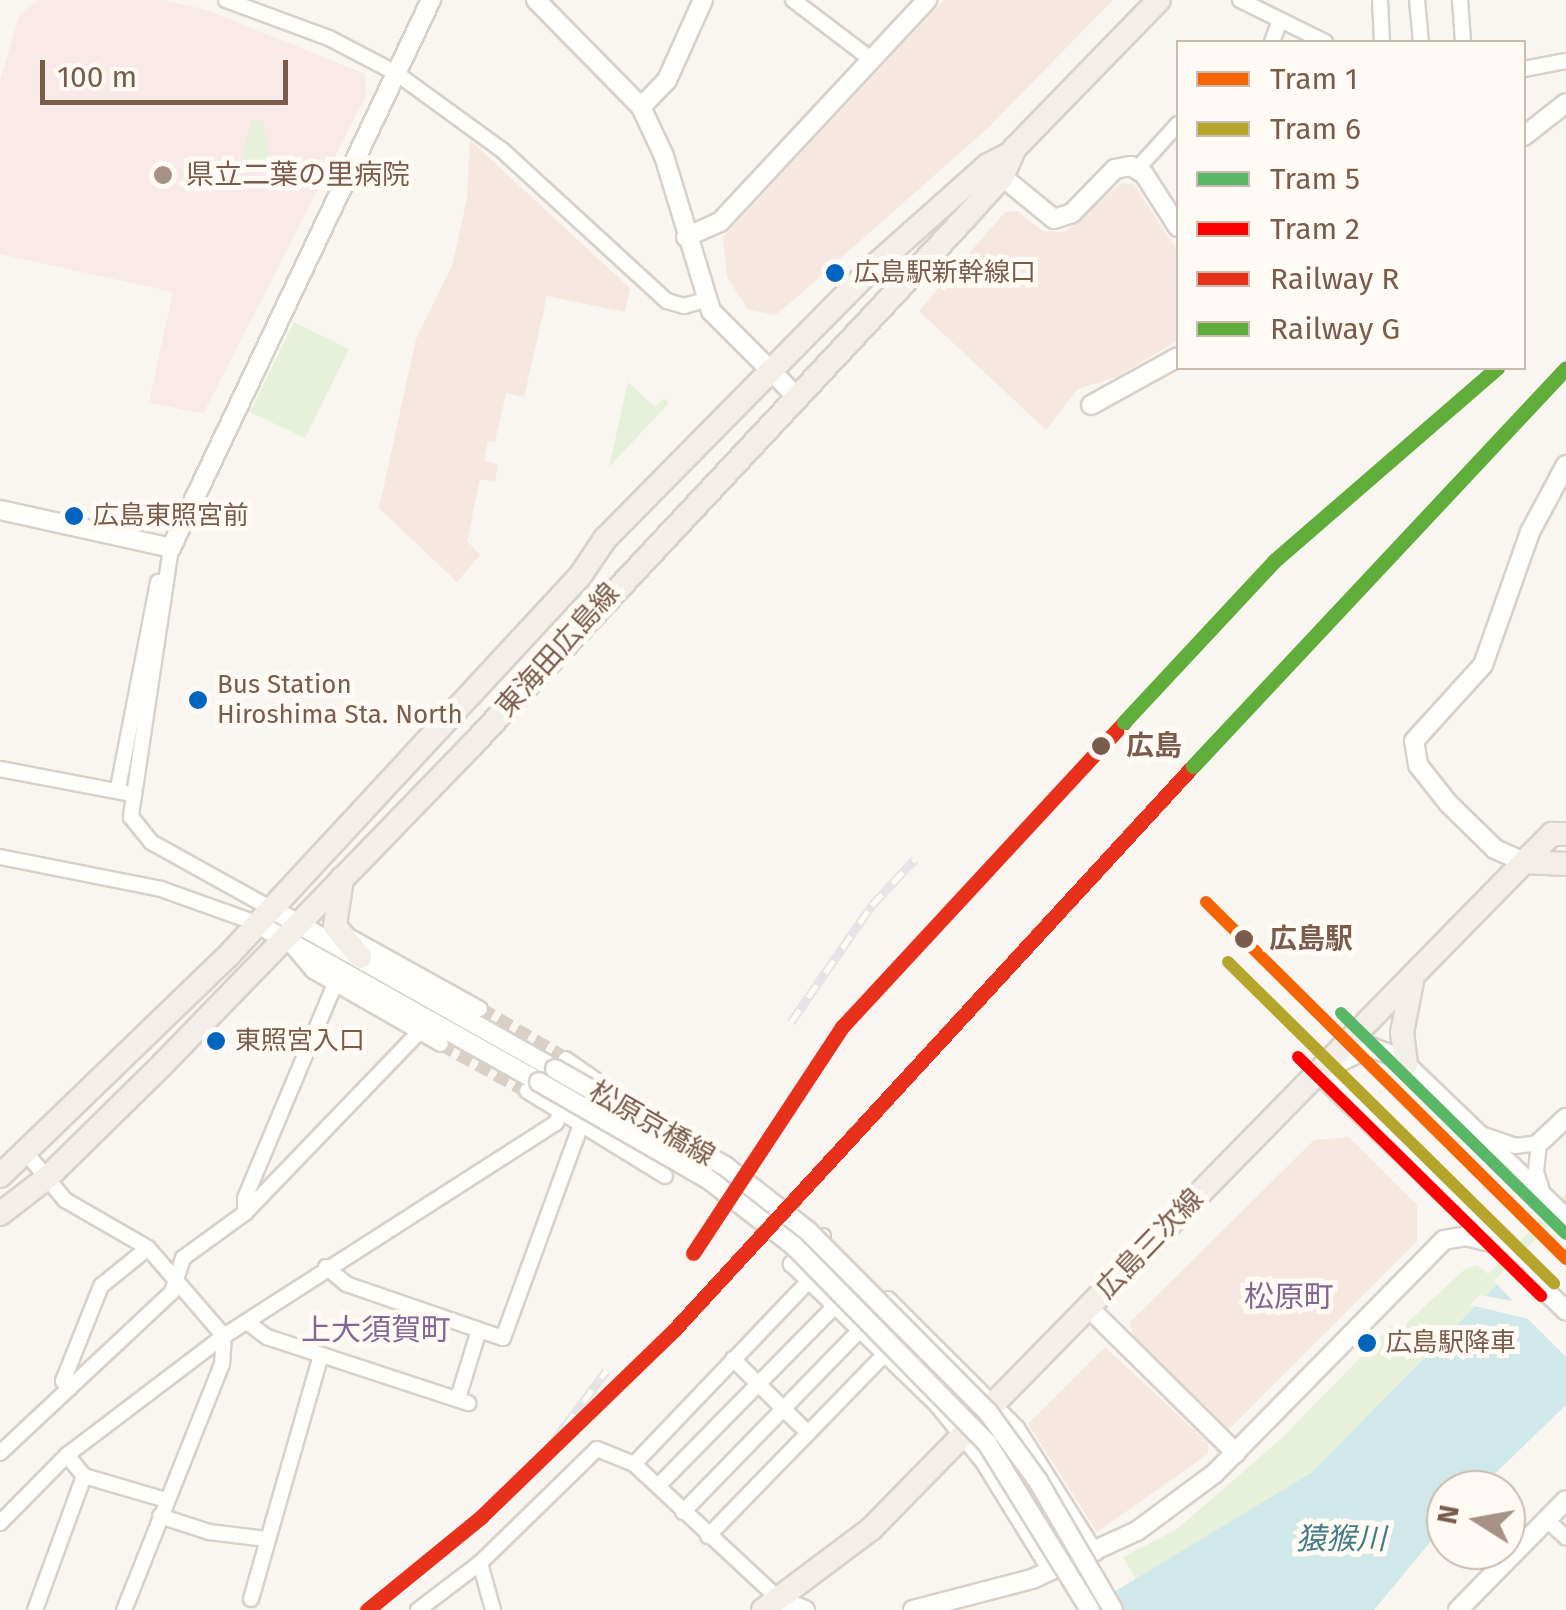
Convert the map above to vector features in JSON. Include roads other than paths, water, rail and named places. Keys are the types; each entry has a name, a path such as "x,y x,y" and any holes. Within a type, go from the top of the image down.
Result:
{"main road":[{"name":"東海田広島線","path":"0,1214 48,1177 292,931 794,394 1010,154 1159,0"},
{"name":"東海田広島線","path":"0,1176 28,1154 263,915 580,576 604,539 870,270 995,171"},
{"name":"広島三次線","path":"771,1605 872,1530 1524,862 1561,829"},
{"path":"1524,862 1566,864"},
{"path":"342,878 338,932 345,970"},
{"path":"1406,1064 1402,1034 1412,981"}],"street":[{"path":"226,0 329,38 396,74 502,150 667,302 684,306 705,300"},
{"path":"118,788 140,649 170,548 432,0"},
{"path":"536,0 642,108 664,156 705,300 732,338 794,394"},
{"path":"642,108 667,80 703,0"},
{"path":"793,0 872,60"},
{"path":"686,237 720,222 928,0"},
{"path":"1240,0 1321,40"},
{"path":"1380,0 1382,40"},
{"path":"1417,0 1421,40"},
{"path":"1460,0 1463,40"},
{"path":"1273,40 1280,20"},
{"path":"1526,69 1566,62"},
{"path":"1526,134 1566,103"},
{"path":"995,171 1042,216 1060,218 1116,169 1137,168 1176,126"},
{"path":"1137,168 1176,224"},
{"path":"1091,405 1176,358"},
{"path":"1524,862 1495,849 1424,774 1416,738 1483,666 1530,532 1566,465"},
{"path":"0,510 170,548"},
{"path":"130,800 170,548"},
{"path":"0,768 118,788 130,800 142,836 263,915"},
{"path":"0,857 161,889 263,915"},
{"name":"松原京橋線","path":"263,915 345,970 695,1171 794,1246 987,1443 1090,1610"},
{"path":"292,931 338,932 480,1008"},
{"path":"292,931 419,1032 441,1044"},
{"path":"245,1213 245,1198 345,970"},
{"name":"松原京橋線","path":"345,970 705,1154 794,1220 988,1412 1038,1481 1113,1610"},
{"path":"0,1453 172,1292 183,1258 245,1213 419,1032"},
{"path":"1554,1207 1406,1064 1370,1047 1318,1072 1566,1311"},
{"path":"326,1267 346,1284 503,1338 512,1328 582,1123 594,1076 566,1059"},
{"path":"526,1092 665,1176"},
{"path":"0,1523 68,1455 224,1336 556,1123 561,1112"},
{"path":"1480,1134 1514,1146 1539,1143 1566,1118"},
{"path":"1539,1143 1536,1172 1554,1207"},
{"path":"28,1154 66,1200 148,1248 224,1336 222,1364 125,1610"},
{"path":"1051,1572 964,1436 792,1264 820,1234 995,1404 1030,1444 1096,1553"},
{"path":"914,1610 1051,1572 1096,1553 1162,1514 1236,1453 1444,1240 1466,1236 1503,1249"},
{"path":"70,1388 63,1381 101,1286 148,1248"},
{"path":"634,1464 838,1250"},
{"path":"658,1486 834,1306"},
{"path":"1088,1307 1236,1453"},
{"path":"247,1322 268,1337 463,1400 480,1330"},
{"path":"683,1512 860,1330"},
{"path":"708,1536 885,1354"},
{"path":"251,1599 320,1355"},
{"path":"733,1360 808,1432"},
{"path":"418,1610 480,1564 597,1449 634,1464 771,1605 805,1610"},
{"path":"68,1455 84,1476 166,1500"},
{"path":"34,1610 84,1476"},
{"path":"1458,1610 1566,1500"},
{"path":"160,1516 209,1532 267,1538"},
{"path":"1547,1520 1566,1538"},
{"path":"480,1564 493,1610"}],"water":[{"name":"猿猴川","path":"1566,1214 1566,1405 1499,1470 1426,1470 1426,1547 1374,1610 1084,1610 1311,1473"}],"tunnel":[{"path":"480,1009 566,1059"},
{"path":"441,1044 527,1091"}],"railway":[{"path":"791,1022 872,905 915,859"},
{"path":"547,1450 606,1371"}],"tram line":[{"name":"1","path":"1206,902 1566,1259"},
{"name":"6","path":"1228,962 1554,1283"},
{"name":"5","path":"1341,1013 1566,1234"},
{"name":"2","path":"1298,1057 1541,1296"}],"rail line":[{"name":"G","path":"1193,766 1566,368"},
{"name":"G","path":"1124,722 1274,561 1495,370"},
{"name":"R","path":"693,1253 842,1027 1124,722"},
{"name":"R","path":"367,1610 481,1517 674,1330 1193,766"}],"place":[{"name":"県立二葉の里病院","path":"163,175"},
{"name":"広島駅新幹線口","path":"835,273"},
{"name":"広島東照宮前","path":"74,516"},
{"name":"Bus Station Hiroshima Sta. North","path":"198,700"},
{"name":"広島","path":"1101,746"},
{"name":"広島駅","path":"1244,939"},
{"name":"東照宮入口","path":"216,1041"},
{"name":"広島駅降車","path":"1367,1343"}],"district":[{"name":"松原町","path":"1289,1297"},
{"name":"上大須賀町","path":"376,1330"}]}
